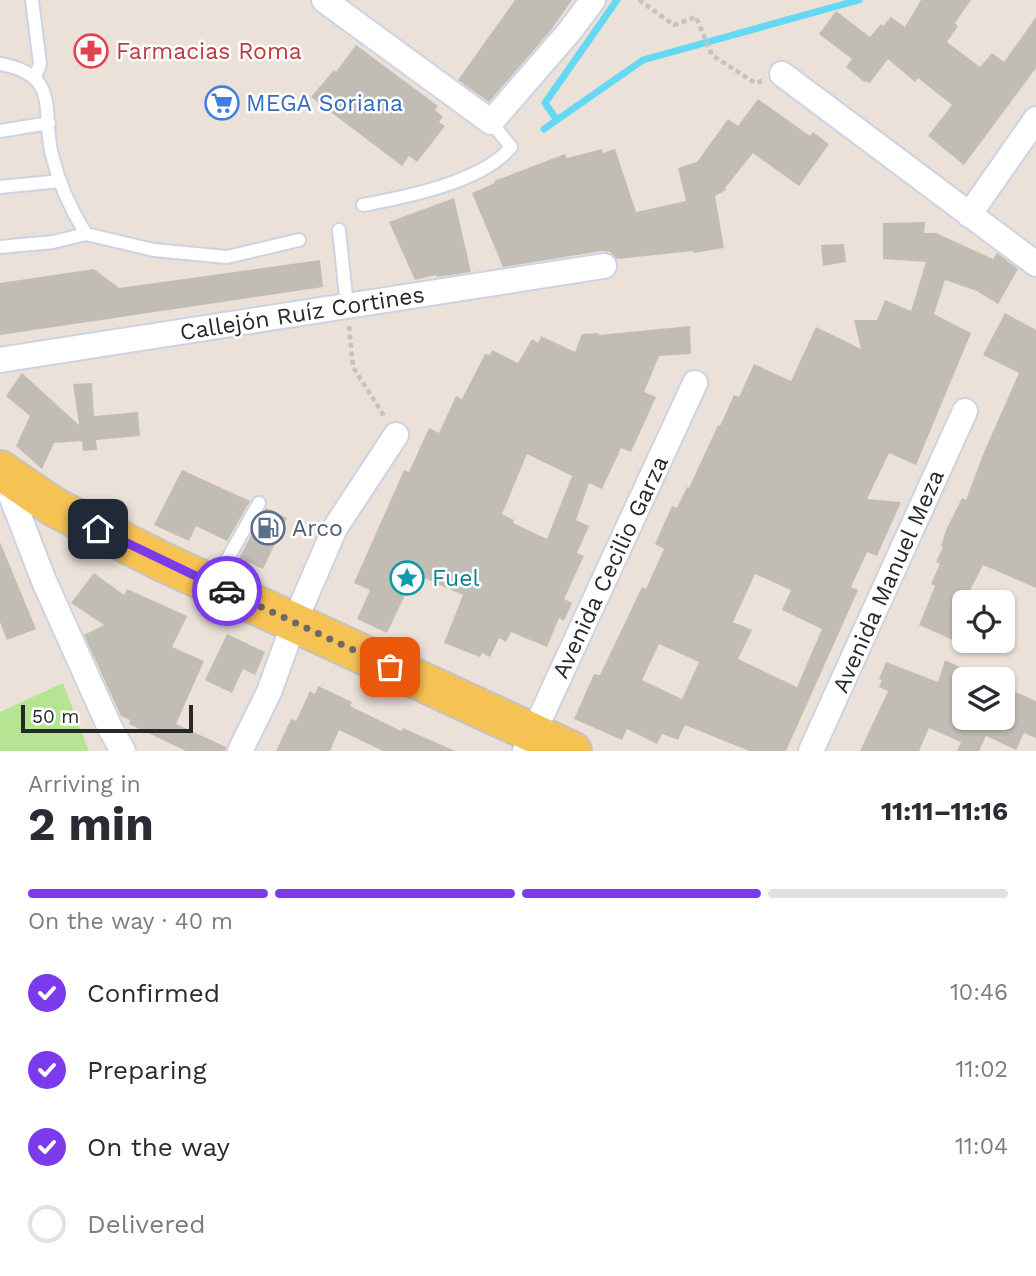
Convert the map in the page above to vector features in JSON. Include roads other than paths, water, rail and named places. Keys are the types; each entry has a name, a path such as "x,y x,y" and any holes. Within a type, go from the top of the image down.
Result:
{"main road":[{"path":"1,471 54,507 294,623 529,742 572,751"}],"street":[{"path":"324,0 491,122 569,32 593,0"},
{"path":"782,74 1036,264"},
{"path":"969,215 1036,119"},
{"name":"Callejón Ruíz Cortines","path":"0,360 604,266"},
{"name":"Avenida Cecilio Garza","path":"529,742 695,383"},
{"name":"Avenida Manuel Meza","path":"811,751 965,411"},
{"path":"240,751 269,692 294,623 335,528 396,435"},
{"path":"1,471 44,580 122,751"}],"lane":[{"path":"32,0 40,64 36,78"},
{"path":"0,64 36,78 47,99 51,154 70,209 86,234"},
{"path":"363,205 421,194 481,169 511,147 491,122"},
{"path":"0,131 49,123"},
{"path":"0,187 60,181"},
{"path":"339,230 347,306"},
{"path":"0,247 53,242 86,234 154,250 227,257 299,240"},
{"path":"213,585 259,503"}],"waterway":[{"path":"557,120 545,103 617,0"},
{"path":"544,129 643,60 859,0"}],"place":[{"name":"Farmacias Roma","path":"91,51"},
{"name":"MEGA Soriana","path":"222,103"},
{"name":"Arco","path":"268,528"},
{"name":"Fuel","path":"407,578"}]}
